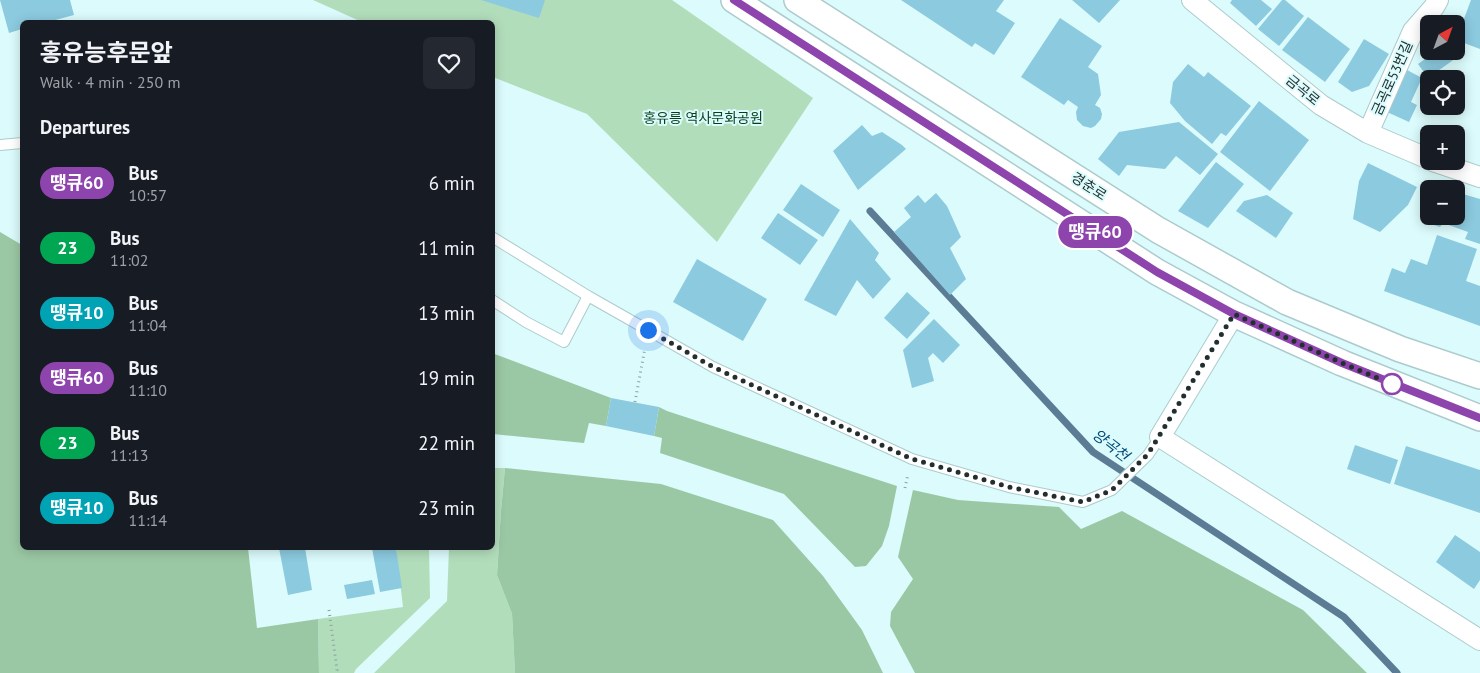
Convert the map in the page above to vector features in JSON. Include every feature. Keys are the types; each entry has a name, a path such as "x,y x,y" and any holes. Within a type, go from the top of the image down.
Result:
{"street":[{"path":"734,0 1157,272 1234,314 1342,363 1480,418"},
{"name":"경춘로","path":"797,0 1158,230 1287,302 1400,349 1480,376"},
{"name":"금곡로","path":"1192,0 1321,105 1368,133 1420,155"},
{"name":"금곡로53번길","path":"1368,133 1413,31 1438,0"},
{"path":"1459,170 1480,177"},
{"path":"1234,314 1160,437 1480,640"}],"lane":[{"path":"0,145 20,143"},
{"path":"495,239 588,296 713,367 912,459 1009,487 1083,502 1112,490 1148,454 1160,437"},
{"path":"495,302 526,322 564,342 588,296"}],"path":[{"path":"635,402 648,330"},
{"path":"329,610 337,670 335,673"}],"green space":[{"name":"홍유릉 역사문화공원","path":"313,0 672,0 813,98 717,242 587,114 495,78 495,20 358,20"},
{"path":"0,232 20,244 20,550 248,550 257,628 318,619 319,673 0,673"},
{"path":"495,354 611,398 606,426 589,423 584,443 495,434"},
{"path":"659,407 897,486 889,526 882,546 866,566 855,567 784,494 660,453 662,438 654,436"},
{"path":"495,468 505,468 497,575 512,614 515,673 374,673 447,601 449,550 495,550"},
{"path":"505,468 661,484 773,520 823,576 862,630 883,673 515,673 512,614 497,575"},
{"path":"913,490 958,500 1059,507 1081,529 1122,511 1303,610 1367,673 915,673 890,626 891,612 913,579 898,557"},
{"path":"396,550 429,550 430,598 354,673 319,673 318,619 403,607"}],"building":[{"path":"0,0 70,0 74,15 55,20 20,20 20,30 9,33"},
{"path":"481,0 545,0 539,18"},
{"path":"901,0 1004,0 996,11 1015,23 994,55 975,43 972,47"},
{"path":"1072,0 1120,0 1099,23"},
{"path":"1232,0 1261,0 1272,9 1256,26 1230,3"},
{"path":"1282,0 1285,0 1304,16 1279,46 1258,29"},
{"path":"1471,0 1480,0 1480,49 1465,43 1465,16"},
{"path":"1308,17 1350,49 1325,82 1282,50"},
{"path":"1060,18 1102,46 1088,67 1098,74 1101,95 1095,105 1100,108 1102,114 1101,119 1091,128 1083,126 1077,120 1076,112 1078,107 1068,100 1064,105 1021,77"},
{"path":"1364,39 1389,54 1369,86 1352,92 1338,82"},
{"path":"1424,60 1453,60 1439,70 1422,70 1418,64"},
{"path":"1188,64 1204,77 1208,72 1251,106 1226,136 1221,133 1212,144 1185,121 1170,103 1173,82"},
{"path":"1407,70 1420,77 1420,82 1411,102 1417,105 1409,122 1387,112"},
{"path":"1259,101 1309,140 1270,191 1220,152"},
{"path":"1179,122 1218,154 1200,175 1176,156 1165,169 1127,165 1119,176 1098,159 1119,132"},
{"path":"862,125 872,136 882,132 906,149 858,190 833,151"},
{"path":"1216,162 1244,184 1208,228 1178,211"},
{"path":"1368,163 1417,187 1408,205 1380,232 1353,219 1359,181"},
{"path":"801,184 840,210 823,237 783,210"},
{"path":"936,193 947,206 961,237 950,248 966,279 950,295 894,232 911,217 904,208 918,195 925,203"},
{"path":"1267,195 1293,213 1276,238 1236,211 1244,201"},
{"path":"1465,195 1480,199 1480,244 1465,239 1468,232 1449,225 1465,225"},
{"path":"778,213 818,240 800,265 761,238"},
{"path":"850,219 879,253 875,260 891,279 873,299 857,280 836,316 804,300"},
{"path":"1437,235 1477,249 1466,281 1480,286 1480,326 1384,291 1392,268 1405,273 1411,259 1427,265"},
{"path":"697,259 767,299 743,341 673,302"},
{"path":"907,292 930,313 907,339 884,318"},
{"path":"934,319 960,345 943,363 933,353 928,358 934,381 912,388 903,350"},
{"path":"611,398 659,407 654,436 606,426"},
{"path":"1355,445 1398,460 1390,484 1347,469"},
{"path":"1406,446 1480,470 1480,513 1394,484"},
{"path":"1455,535 1480,552 1480,580 1474,589 1436,562"},
{"path":"279,550 305,550 312,590 288,595"},
{"path":"372,550 396,550 402,588 380,592"},
{"path":"372,580 375,594 347,599 344,585"}],"waterway":[{"name":"양곡천","path":"870,211 1093,452 1344,617 1397,673"}],"bus line":[{"name":"땡큐60","path":"734,0 1157,272 1234,314 1342,363 1480,418"}],"route":[{"path":"648,330 713,367 912,459 1009,487 1083,502 1112,490 1148,454 1234,314 1392,384"}]}
